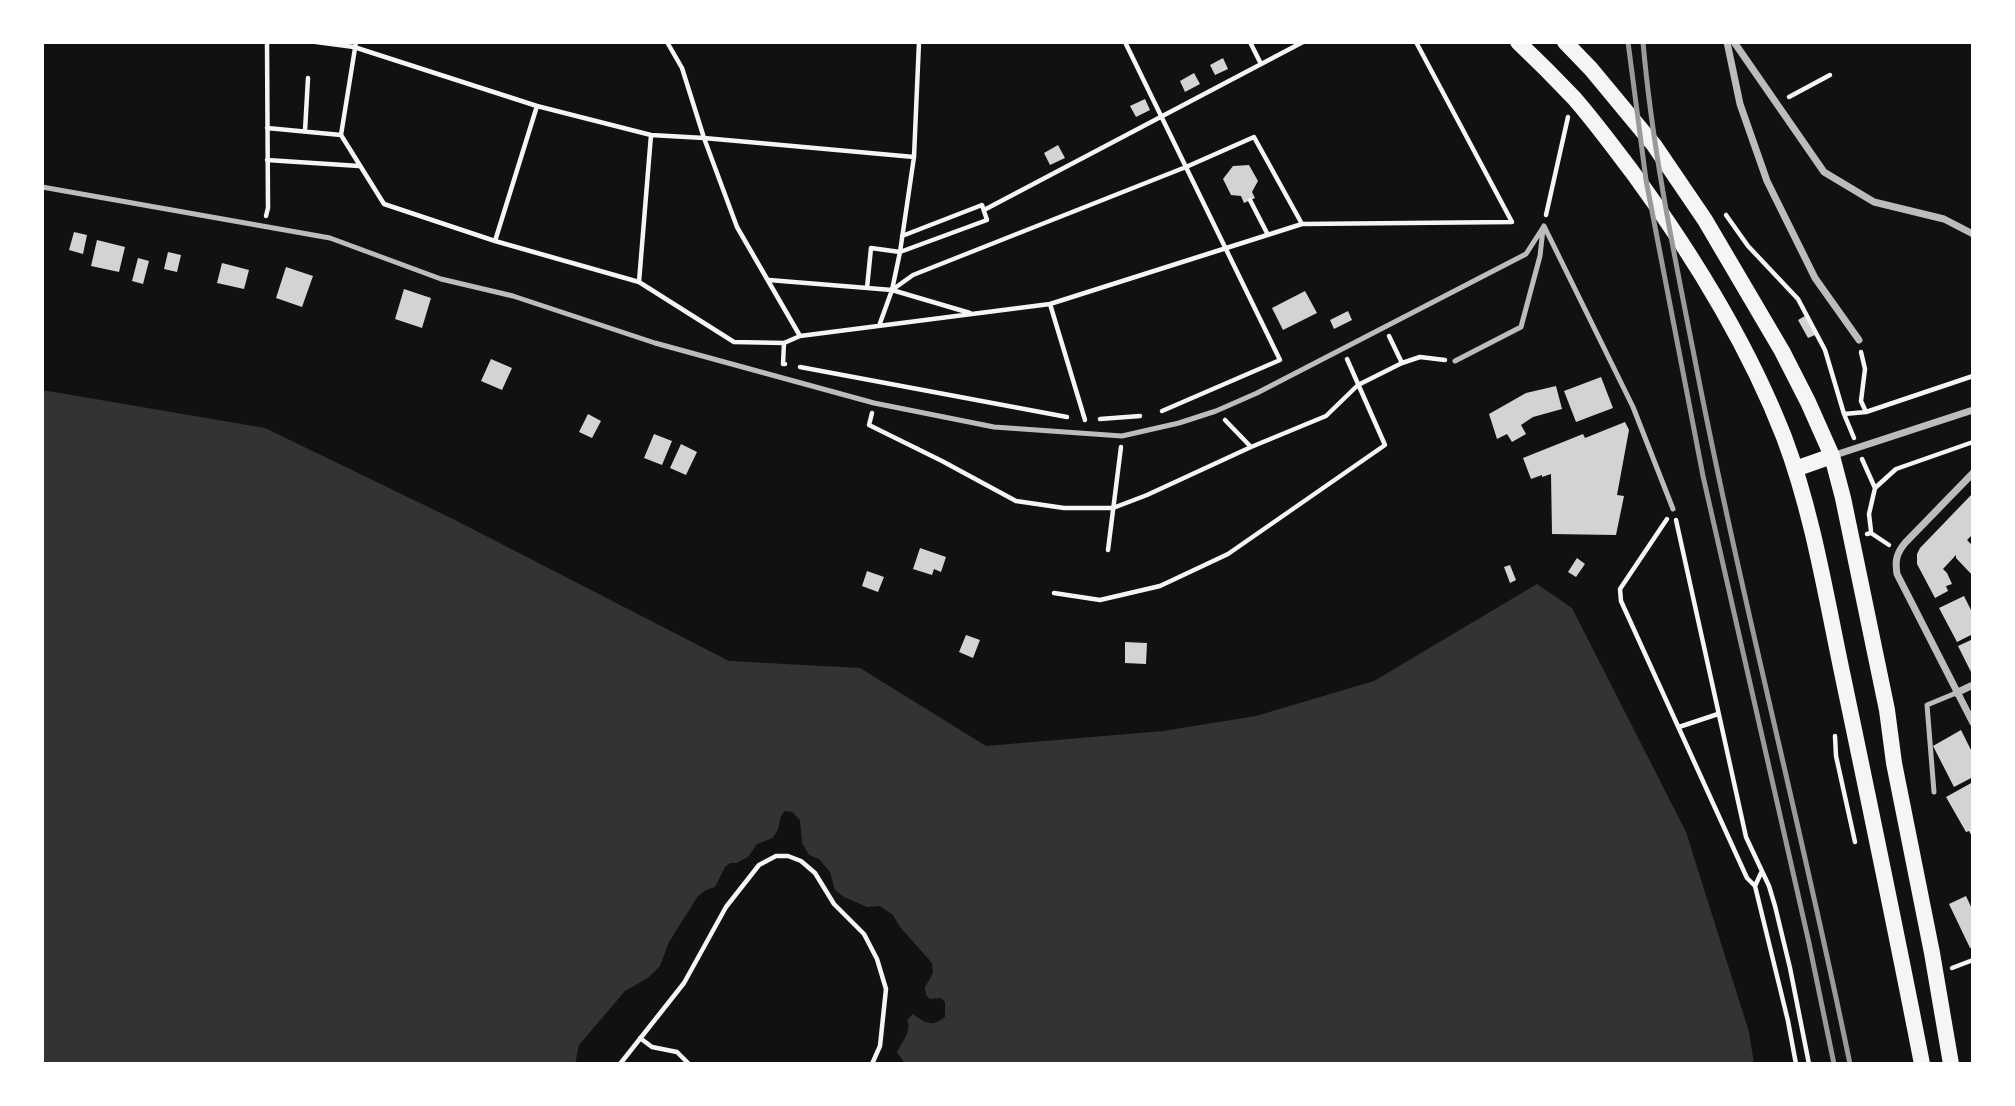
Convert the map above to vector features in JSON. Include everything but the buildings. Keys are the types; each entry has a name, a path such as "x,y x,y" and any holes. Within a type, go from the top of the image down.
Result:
{"main road":[{"path":"1518,42 1574,98 1606,137 1683,243 1727,316 1763,386 1795,469 1826,596 1922,1064"},
{"path":"1565,42 1654,145 1705,220 1782,351 1832,456 1887,710 1894,764 1951,1064"},
{"path":"1795,469 1832,456"}],"street":[{"path":"1727,42 1740,104 1767,181 1815,278 1859,340"},
{"path":"1734,42 1824,172 1874,202 1944,219 1973,234"},
{"path":"1832,456 1973,410"},
{"path":"1973,473 1897,552 1895,563 1897,574 1973,723"},
{"path":"1956,693 1973,685"}],"lane":[{"path":"42,187 330,238 441,279 513,296 655,344 874,403 994,427 1122,436 1179,423 1257,393 1526,254 1544,226"},
{"path":"1455,361 1521,327 1540,256 1544,226"},
{"path":"1544,226 1633,407 1674,509"},
{"path":"1934,792 1927,705 1956,693"}],"path":[{"path":"267,42 268,208"},
{"path":"316,42 355,44 537,106 651,135 914,157"},
{"path":"667,42 682,68 737,227 800,336"},
{"path":"879,326 892,290 900,252 914,157 919,42"},
{"path":"1099,419 1153,415 1280,360 1125,42"},
{"path":"1250,42 1261,64"},
{"path":"984,210 1303,42"},
{"path":"355,44 341,135 384,204 495,241 639,282 734,342 784,343 800,336 1051,304 1302,224 1512,222 1416,42"},
{"path":"1776,104 1830,75"},
{"path":"305,131 308,78"},
{"path":"495,241 537,106"},
{"path":"1544,226 1569,114"},
{"path":"267,128 341,135"},
{"path":"639,282 651,135"},
{"path":"892,290 913,275 1186,167 1254,136 1302,224"},
{"path":"267,160 360,166"},
{"path":"1250,200 1268,235"},
{"path":"867,288 872,248 900,252 987,220 982,205 902,236"},
{"path":"1721,208 1748,246 1798,299 1825,350 1844,414 1875,488"},
{"path":"768,280 892,290 974,314"},
{"path":"784,343 783,364 1085,420 1051,304"},
{"path":"1385,325 1402,363"},
{"path":"1859,340 1865,369 1861,401 1866,412"},
{"path":"1054,593 1100,600 1160,586 1228,554 1385,445 1342,348"},
{"path":"874,403 869,425 1016,501 1064,508 1113,508 1326,416 1358,385 1402,363 1420,357 1455,361"},
{"path":"1844,414 1866,412 1973,376"},
{"path":"1216,411 1251,447"},
{"path":"1108,550 1122,436"},
{"path":"1897,552 1887,542 1871,533 1870,501 1875,488 1896,469 1973,442"},
{"path":"1674,509 1746,837 1769,886 1775,906 1809,1064"},
{"path":"1674,509 1620,589 1621,601 1747,878 1755,886 1796,1064"},
{"path":"1678,727 1718,714"},
{"path":"620,1064 684,983 726,907 759,865 776,856 788,856 801,861 816,873 834,904 864,934 877,959 886,989 880,1046 872,1064"},
{"path":"1755,886 1761,873"},
{"path":"1952,968 1973,960"},
{"path":"640,1038 652,1047 677,1052 689,1064"}],"shaded area":[{"path":"42,390 265,428 453,519 729,661 860,668 986,746 1163,731 1256,716 1374,681 1537,584 1572,608 1686,832 1749,1032 1754,1064 903,1064 897,1053 907,1033 907,1020 913,1014 929,1023 945,1017 945,1002 941,998 930,999 926,995 925,987 933,973 932,963 900,927 893,915 880,906 867,907 835,890 830,872 819,859 809,855 802,843 800,820 792,812 785,811 773,838 757,844 748,857 730,863 725,867 715,887 698,896 669,942 660,966 648,978 625,991 579,1045 575,1064 42,1064"}],"railway":[{"path":"1628,42 1646,180 1703,476 1834,1064"},
{"path":"1643,42 1664,197 1711,440 1850,1064"}]}
